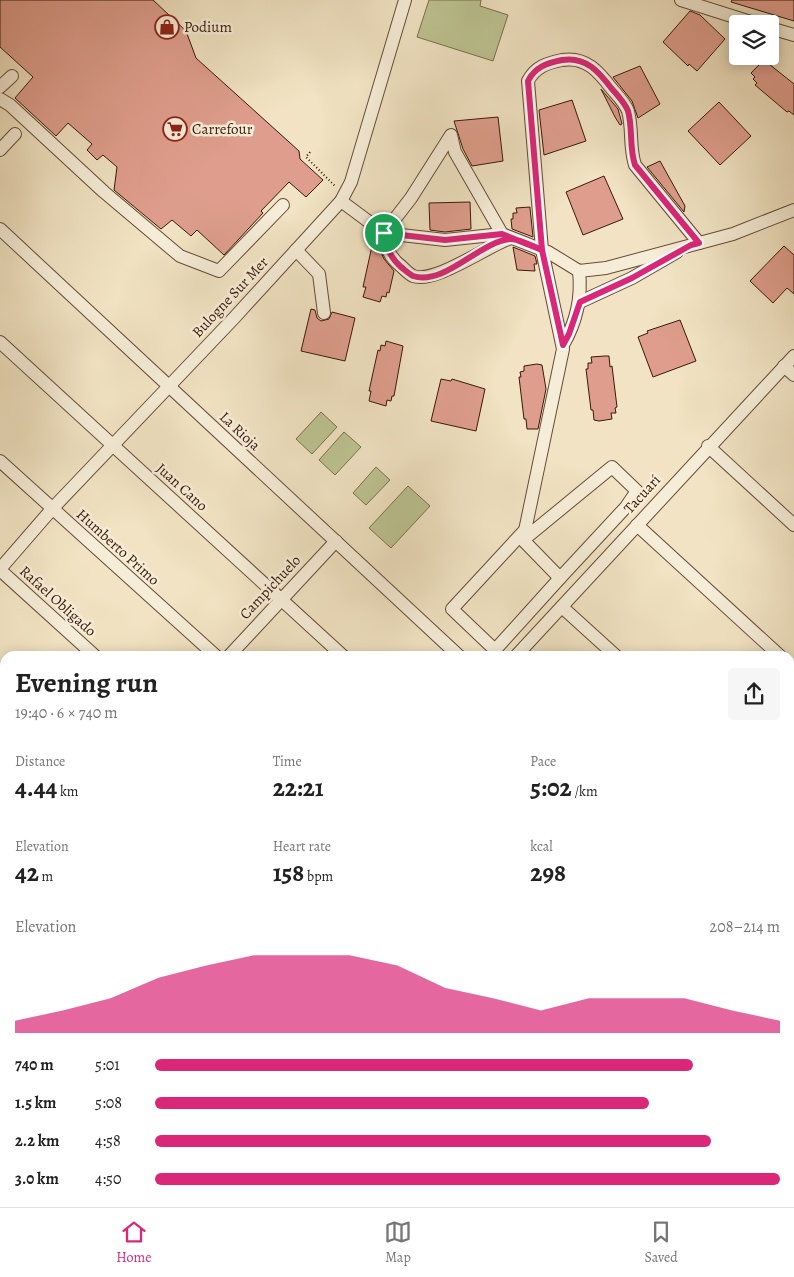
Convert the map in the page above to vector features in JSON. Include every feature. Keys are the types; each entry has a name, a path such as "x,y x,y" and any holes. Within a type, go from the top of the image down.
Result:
{"street":[{"name":"Bulogne Sur Mer","path":"0,570 52,509 167,386 234,318 343,198 405,0"},
{"path":"681,0 729,15"},
{"path":"779,31 794,35"},
{"path":"563,345 542,250 528,81 532,72 547,63 572,58 587,63 597,70 624,103 628,111 630,152 635,165 695,244"},
{"path":"0,88 12,76"},
{"path":"0,99 10,105 104,192 180,256 219,270 283,205"},
{"path":"0,150 15,134"},
{"path":"451,135 455,152 506,236 444,272 424,277 412,276 397,264 385,246 384,233 410,198 451,135"},
{"path":"343,198 384,233 445,240 506,236 542,250 568,263 579,271 606,268 733,234 794,210"},
{"name":"La Rioja","path":"0,229 454,651"},
{"path":"580,302 632,278 695,244"},
{"path":"296,250 319,274 324,313"},
{"path":"524,535 563,345 569,334 580,302 579,271"},
{"name":"Juan Cano","path":"0,342 337,651"},
{"name":"Tacuarí","path":"521,651 708,446 794,356"},
{"path":"784,366 794,375"},
{"path":"708,446 794,525"},
{"name":"Humberto Primo","path":"0,460 210,651"},
{"path":"612,467 632,484 637,491 626,507 560,578 495,650 452,609 524,535 612,467"},
{"path":"637,525 775,651"},
{"path":"524,535 560,578"},
{"name":"Campichuelo","path":"233,651 336,541"},
{"name":"Rafael Obligado","path":"0,570 89,651"},
{"path":"562,606 611,651"}],"path":[{"path":"310,152 306,158 343,198"}],"green space":[{"path":"429,0 481,0 480,6 508,15 493,61 417,37"},
{"path":"321,412 337,427 312,454 296,439"},
{"path":"344,432 361,447 335,475 319,460"},
{"path":"376,467 390,480 366,505 353,493"},
{"path":"408,486 430,506 391,548 369,528"}],"building":[{"name":"Carrefour","path":"0,0 153,0 186,31 196,58 299,151 300,159 323,180 306,197 289,182 261,211 263,213 224,255 197,230 191,236 172,220 161,229 114,190 117,167 103,155 97,160 87,150 92,144 68,123 56,136 15,98 33,77 0,47"},
{"path":"732,0 794,0 794,21 779,15 731,2"},
{"path":"690,11 700,15 725,39 697,71 689,64 688,66 663,42"},
{"path":"759,65 770,65 794,84 794,115 789,111 787,112 755,85 757,83 753,79 755,77 751,73"},
{"path":"640,66 660,104 638,118 632,101 613,77"},
{"path":"601,89 618,109 622,124 620,125 615,117"},
{"path":"572,100 586,141 544,155 539,110"},
{"path":"719,102 751,136 720,165 688,131"},
{"path":"498,117 503,161 472,166 463,149 454,121"},
{"path":"660,161 685,206 684,212 647,167"},
{"path":"604,176 623,219 583,235 566,192"},
{"path":"470,202 471,229 445,232 430,230 429,203"},
{"path":"530,207 533,237 512,229 511,219 513,219 513,213 517,213 516,208"},
{"path":"376,241 384,259 394,271 389,293 387,292 386,297 382,296 380,302 363,297 366,287 363,287 372,246 375,247"},
{"path":"784,246 794,255 794,294 787,288 773,303 750,281"},
{"path":"513,247 535,256 537,264 534,264 535,271 517,270"},
{"path":"311,309 315,310 317,318 321,321 329,319 332,312 355,318 345,361 301,351"},
{"path":"680,320 696,361 653,377 638,337 648,333 647,331"},
{"path":"386,341 403,346 394,396 392,396 391,401 387,400 386,406 369,401 371,391 369,391 378,350 380,351 381,345 385,346"},
{"path":"609,356 617,407 615,408 616,413 611,413 612,419 599,421 594,420 593,410 591,410 586,369 588,369 588,363 592,363 591,357"},
{"path":"542,365 546,389 538,429 527,429 519,377 521,377 520,372 524,371 524,366"},
{"path":"441,379 451,381 452,379 485,389 476,431 431,421"}],"place":[{"name":"Podium","path":"167,27"},
{"name":"Carrefour","path":"175,129"}],"route":[{"path":"384,233 385,246 397,264 412,276 424,277 444,272 472,255 511,238 542,250 528,81 532,72 547,63 572,58 587,63 597,70 624,103 628,111 630,152 635,165 692,237 699,243 691,245 632,278 580,302 576,318 563,345 542,250 502,234 445,240 384,233"}]}
